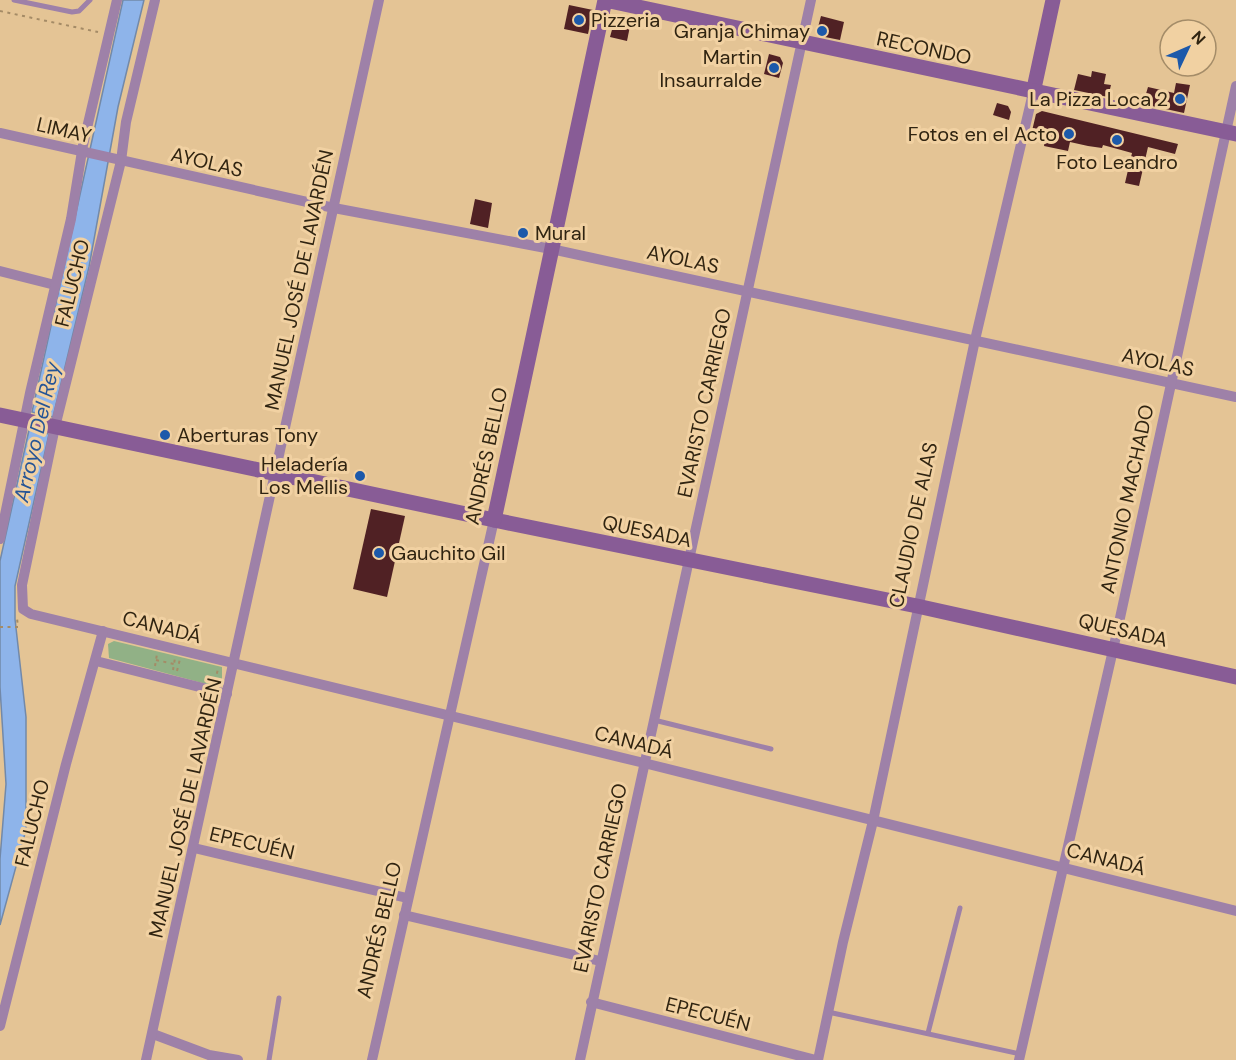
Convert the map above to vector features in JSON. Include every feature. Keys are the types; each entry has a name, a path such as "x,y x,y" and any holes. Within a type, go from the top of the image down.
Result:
{"street":[{"name":"FALUCHO","path":"0,539 117,0"},
{"name":"FALUCHO","path":"23,609 22,585 52,426 118,161 155,0"},
{"name":"MANUEL JOSÉ DE LAVARDÉN","path":"146,1060 235,664 379,0"},
{"name":"RECONDO","path":"605,0 802,44 1231,133"},
{"name":"ANDRÉS BELLO","path":"372,1060 494,520 605,0"},
{"name":"EVARISTO CARRIEGO","path":"580,1060 811,0"},
{"name":"CLAUDIO DE ALAS","path":"817,1060 873,822 975,340 1053,0"},
{"name":"ANTONIO MACHADO","path":"1020,1059 1065,867 1170,383 1231,133 1236,86"},
{"name":"LIMAY","path":"0,133 118,161"},
{"name":"AYOLAS","path":"118,161 334,208 551,249 1236,397"},
{"path":"0,271 55,285"},
{"name":"QUESADA","path":"0,415 689,561 917,606 1236,677"},
{"name":"CANADÁ","path":"23,609 31,614 644,763 1236,911"},
{"name":"FALUCHO","path":"0,1026 83,698 89,676 96,662 102,631"},
{"path":"96,662 228,694"},
{"name":"EPECUÉN","path":"194,848 407,898"},
{"path":"404,915 600,961"},
{"name":"EPECUÉN","path":"591,1002 817,1060"},
{"path":"153,1034 209,1055 238,1060"}],"lane":[{"path":"14,0 72,12 79,11 90,0"},
{"path":"654,720 771,749"},
{"path":"928,1033 960,908"},
{"path":"268,1060 279,998"},
{"path":"828,1012 928,1033 1020,1059"}],"path":[{"path":"0,11 109,35"},
{"path":"0,627 18,627"},
{"path":"152,675 159,645"},
{"path":"172,680 179,650"},
{"path":"172,680 179,650"},
{"path":"156,660 174,664"},
{"path":"213,690 221,660"}],"green space":[{"path":"114,641 222,667 222,680 217,685 210,685 109,658 108,644"}],"water":[{"path":"123,0 144,0 118,107 89,267 53,417 32,412"},
{"name":"Arroyo Del Rey","path":"29,430 49,434 15,586 15,619 26,717 26,830 0,925 0,859 6,784 0,687 0,561"}],"building":[{"name":"Pizzeria","path":"569,5 593,10 588,34 564,29"},
{"path":"821,16 844,22 840,40 820,36 817,31"},
{"path":"617,23 630,26 627,41 610,37 613,26"},
{"name":"Martin Insaurralde","path":"769,54 780,57 783,63 779,78 764,74"},
{"path":"1092,71 1106,74 1104,84 1111,85 1108,97 1074,90 1078,74 1091,77"},
{"path":"1176,83 1190,85 1184,113 1143,104 1148,87 1174,93"},
{"path":"997,103 1008,106 1011,112 1009,120 993,115"},
{"path":"1042,111 1178,144 1175,154 1148,147 1139,186 1125,183 1132,153 1103,145 1102,148 1070,142 1068,151 1044,146 1046,135 1032,131 1036,114"},
{"path":"475,199 492,203 488,228 470,224"},
{"name":"Gauchito Gil","path":"371,509 405,516 387,597 353,589"}],"place":[{"name":"Pizzeria","path":"579,20"},
{"name":"Granja Chimay","path":"822,31"},
{"name":"Martin Insaurralde","path":"774,68"},
{"name":"La Pizza Loca 2","path":"1180,99"},
{"name":"Fotos en el Acto","path":"1069,134"},
{"name":"Foto Leandro","path":"1117,140"},
{"name":"Mural","path":"523,233"},
{"name":"Aberturas Tony","path":"165,435"},
{"name":"Heladería Los Mellis","path":"360,476"},
{"name":"Gauchito Gil","path":"379,553"}]}
